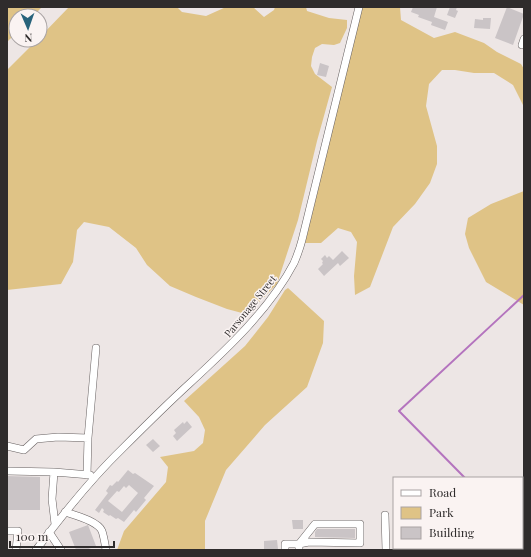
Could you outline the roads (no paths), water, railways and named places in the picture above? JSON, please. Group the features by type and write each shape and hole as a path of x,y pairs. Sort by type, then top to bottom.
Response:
{"street":[{"name":"Parsonage Street","path":"36,550 55,524 95,476 159,412 230,346 287,276 295,261 302,240 358,7"},
{"path":"87,475 88,438 96,348"},
{"path":"7,446 24,450 36,439 58,437 88,438"},
{"path":"7,471 54,472 95,476"},
{"path":"54,472 52,499 55,524"},
{"path":"65,512 93,522 98,526 102,530 106,550"},
{"path":"385,515 386,550"},
{"path":"285,550 285,544 299,547 309,542 360,543 360,524 315,524 299,547"},
{"path":"7,532 18,531 16,550"},
{"path":"49,532 61,550"}],"waterway":[{"path":"464,477 399,411 524,295"}]}
